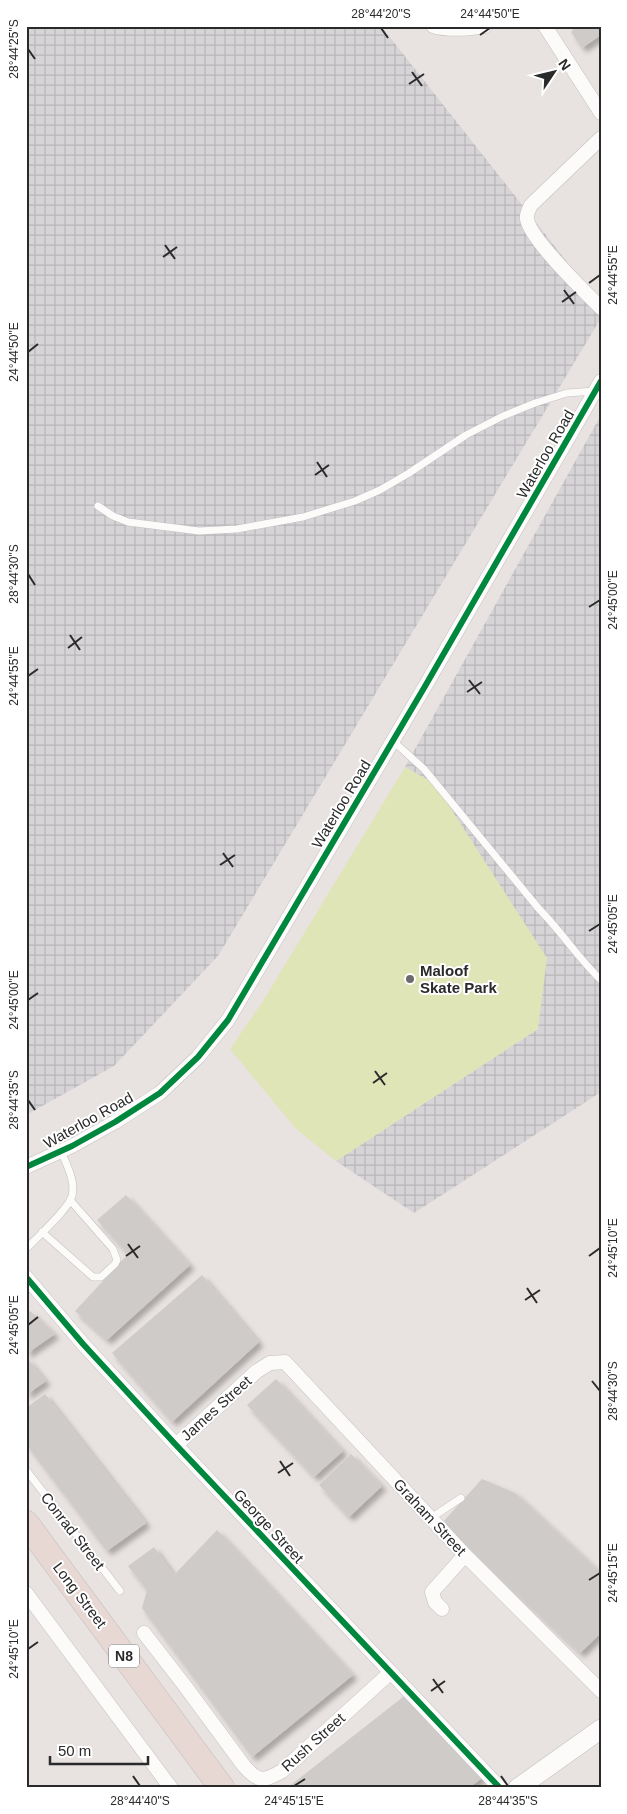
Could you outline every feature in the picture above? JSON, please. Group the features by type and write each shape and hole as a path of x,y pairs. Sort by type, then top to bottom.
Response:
{"highway":[{"name":"Long Street","path":"26,1524 222,1788"},
{"name":"Long Street","path":"26,1549 202,1788"}],"street":[{"path":"433,26 463,29 485,26"},
{"path":"545,26 601,113"},
{"path":"601,138 531,205 526,215 531,231 571,279 601,308"},
{"name":"Waterloo Road","path":"26,1166 61,1151 116,1122 160,1093 198,1057 228,1020 393,741 598,386"},
{"name":"George Street","path":"26,1277 83,1344 176,1445 500,1788"},
{"name":"Graham Street","path":"257,1371 270,1363 285,1362 466,1555 601,1691"},
{"name":"James Street","path":"176,1445 257,1371"},
{"path":"442,1609 435,1602 432,1592 466,1555"},
{"path":"26,1593 170,1788"},
{"name":"Rush Street","path":"144,1634 253,1777 268,1783 273,1776 287,1766 390,1673"},
{"path":"518,1788 601,1729"}],"lane":[{"path":"98,506 113,516 128,522 199,530 237,529 303,517 355,501 380,490 466,435 503,416 535,403 598,386"},
{"path":"393,741 424,769 538,909 601,980"},
{"path":"26,1249 66,1207 70,1200 72,1190 70,1174 61,1151"},
{"path":"42,1232 93,1277 101,1277 115,1264 117,1260 113,1249 70,1200"},
{"name":"Conrad Street","path":"26,1470 120,1592"},
{"path":"431,1518 461,1498"}],"shaded area":[{"path":"26,26 381,26 601,305 601,318 218,956 114,1066 26,1115"},
{"path":"601,415 601,1092 414,1213 336,1161 538,1029 435,784 405,767"}],"green space":[{"name":"Maloof Skate Park","path":"405,767 435,784 547,958 538,1029 336,1161 296,1129 230,1049 263,1001"}],"building":[{"path":"571,26 601,26 601,35 582,48 571,32 573,30"},
{"path":"126,1195 190,1265 107,1340 75,1311 128,1254 97,1220"},
{"path":"202,1275 259,1342 172,1422 112,1353"},
{"path":"30,1311 55,1334 26,1354 26,1314"},
{"path":"26,1357 46,1381 26,1395"},
{"path":"276,1379 343,1451 314,1477 247,1405"},
{"path":"45,1394 146,1523 107,1551 26,1444 26,1408"},
{"path":"351,1454 382,1486 349,1517 319,1485"},
{"path":"482,1479 515,1493 601,1573 601,1633 580,1653 442,1523"},
{"path":"217,1530 353,1675 252,1757 142,1608 147,1590 128,1566 154,1547 174,1575"},
{"path":"408,1693 483,1777 469,1788 287,1788"}],"cycle path":[{"path":"26,1167 72,1146 115,1122 160,1093 198,1057 228,1020 424,688 601,381"},
{"path":"26,1277 83,1344 176,1445 500,1788"}],"place":[{"name":"Maloof Skate Park","path":"410,979"}]}
